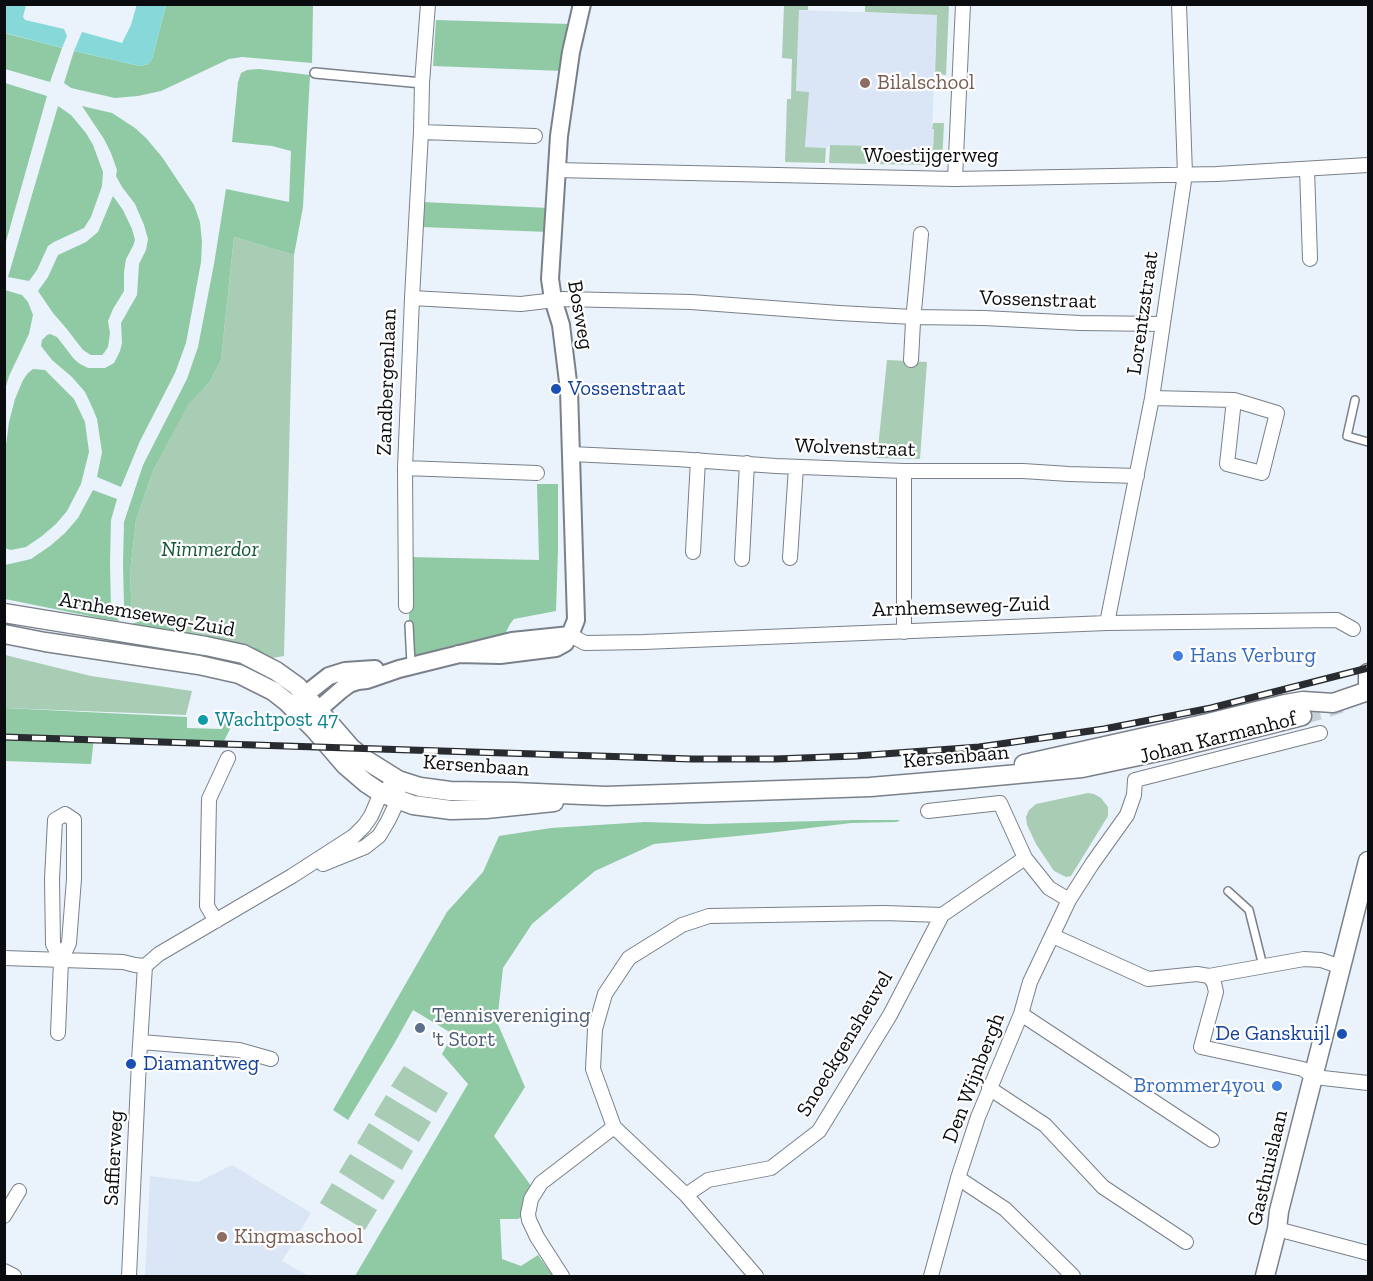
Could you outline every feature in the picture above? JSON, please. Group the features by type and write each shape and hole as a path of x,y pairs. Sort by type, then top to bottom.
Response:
{"main road":[{"name":"Arnhemseweg-Zuid","path":"4,613 243,654 276,671 306,694"},
{"name":"Arnhemseweg-Zuid","path":"4,634 199,665 239,674 273,691 299,715"},
{"path":"964,779 1285,704 1303,701 1333,703 1368,689 1368,673"},
{"name":"Kersenbaan","path":"306,694 351,748 398,780 420,787 450,791 606,795 870,787 1082,768 1167,750 1302,716"},
{"name":"Kersenbaan","path":"299,715 345,765 381,793 413,806 451,810 486,810 606,795"},
{"name":"Gasthuislaan","path":"1265,1276 1277,1229 1279,1211 1368,861"}],"street":[{"name":"Zandbergenlaan","path":"406,606 405,468 411,298 428,4"},
{"name":"Bosweg","path":"570,635 576,620 569,390 561,325 550,279 559,136 571,52 582,4"},
{"path":"956,179 963,4"},
{"name":"Lorentzstraat","path":"1107,623 1152,398 1185,174 1179,4"},
{"path":"315,73 422,83"},
{"path":"421,132 535,136"},
{"name":"Woestijgerweg","path":"556,170 956,179 1185,174 1368,165"},
{"path":"1307,169 1310,259"},
{"path":"911,360 921,234"},
{"name":"Zandbergenlaan","path":"411,298 521,304 553,299"},
{"name":"Vossenstraat","path":"553,299 691,302 913,317 1162,324"},
{"path":"1152,398 1234,400 1277,413 1262,473 1227,464 1234,400"},
{"name":"Wolvenstraat","path":"571,454 904,471 1023,471 1137,476"},
{"path":"693,552 698,460"},
{"path":"742,559 747,463"},
{"path":"790,558 796,466"},
{"name":"Zandbergenlaan","path":"405,468 537,473"},
{"path":"904,471 904,632"},
{"name":"Arnhemseweg-Zuid","path":"299,715 318,710 349,684 512,641 570,635 585,643 644,642 1107,623 1337,620 1353,629"},
{"name":"Arnhemseweg-Zuid","path":"306,694 336,673 366,669 405,668"},
{"path":"299,715 306,694"},
{"name":"Johan Karmanhof","path":"1069,900 1127,815 1134,795 1135,780 1320,733"},
{"path":"216,921 207,906 209,800 228,758"},
{"path":"4,958 123,962 145,966 159,954 292,876 354,836 371,816 381,793 398,780"},
{"path":"292,876 365,847 378,836 398,800 398,780"},
{"path":"928,811 1000,803 1025,858 1049,888 1069,900"},
{"path":"58,1033 61,960 69,943 74,879 74,820 64,814 55,820 52,879 53,944 61,960"},
{"name":"Snoeckgensheuvel","path":"686,1195 708,1180 771,1168 819,1131 890,1015 942,915 1025,858"},
{"name":"Den Wijnbergh","path":"931,1276 958,1178 978,1117 1021,1014 1030,982 1069,900"},
{"path":"756,1276 686,1195 614,1126 593,1069 595,1029 606,994 629,958 682,925 709,916 884,913 942,915"},
{"path":"1053,936 1148,979 1197,974 1209,976 1304,959 1321,960 1341,967"},
{"name":"Saffierweg","path":"129,1276 145,966"},
{"path":"1209,976 1216,992 1201,1047 1303,1069 1314,1077 1368,1083"},
{"path":"1021,1014 1212,1140"},
{"path":"141,1042 239,1050 271,1059"},
{"path":"989,1088 1045,1125 1103,1188 1186,1242"},
{"path":"562,1276 529,1220 531,1199 541,1183 614,1126"},
{"path":"958,1178 1005,1209 1073,1276"},
{"path":"4,1216 19,1191"},
{"path":"1277,1229 1368,1253"},
{"path":"4,1271 14,1276"}],"lane":[{"path":"1355,400 1347,436 1368,442"},
{"path":"405,668 409,625"},
{"path":"1228,891 1249,910 1263,966"}],"shaded area":[{"name":"Bilalschool","path":"799,10 937,15 933,153 869,151 869,147 830,145 826,148 805,147 809,93 796,92"},
{"name":"Kingmaschool","path":"232,1165 311,1213 282,1261 309,1276 145,1276 150,1176 198,1182"}],"green space":[{"path":"166,5 313,5 312,63 242,57 229,59 161,91 115,98 71,88 64,83 74,51 140,66 148,64 152,59"},
{"path":"784,5 808,5 808,10 799,10 796,91 809,92 805,147 826,148 825,163 785,162 787,99 791,99 792,59 782,58"},
{"path":"865,5 949,5 946,75 935,74 937,15 865,12"},
{"path":"436,20 570,24 563,71 433,66"},
{"path":"4,33 62,48 50,82 5,69"},
{"path":"259,69 310,75 303,207 294,255 234,237 221,360 209,383 189,403 153,471 136,520 130,573 131,619 124,606 124,522 143,465 187,379 198,347 226,189 289,202 291,151 272,146 232,142 238,82 241,73"},
{"path":"4,83 47,96 5,245"},
{"path":"58,106 71,115 93,145 103,172 102,186 91,217 84,228 48,246 29,281 8,277"},
{"path":"82,106 112,113 146,138 162,157 194,205 200,222 201,262 186,343 175,373 140,441 121,487 97,477 102,452 97,419 93,409 85,392 41,346 42,340 50,334 57,337 74,359 88,368 105,368 114,363 122,343 121,323 137,295 139,264 146,250 148,239 135,204 116,176 117,170 111,153"},
{"path":"933,123 944,123 942,165 874,164 874,150 933,153"},
{"path":"830,145 869,146 870,164 829,163"},
{"path":"113,196 123,210 135,240 126,259 124,291 108,321 110,333 108,347 102,355 91,355 83,350 38,291 48,277 58,255 86,242 98,232"},
{"path":"423,202 549,208 548,232 422,227"},
{"name":"Nimmerdor","path":"234,237 294,255 284,656 272,658 259,648 173,628 147,619 144,614 132,617 130,573 136,520 153,471 189,402 209,383 221,360"},
{"path":"5,290 22,295 28,302 33,315 29,334 9,376 5,390"},
{"path":"887,360 927,362 920,459 877,458"},
{"path":"33,369 45,370 74,399 85,422 89,452 81,484 67,511 42,536 26,547 11,550 4,548 4,460 9,422 15,399 23,380"},
{"path":"537,484 558,484 556,611 514,619 504,636 468,642 417,655 409,650 409,557 539,560"},
{"path":"93,490 117,499 111,520 110,563 111,608 119,621 5,599 5,565 31,559 50,546 78,518"},
{"path":"147,619 173,628 259,648 272,658 271,662 122,627"},
{"path":"5,655 91,676 192,691 186,715 5,708"},
{"path":"5,708 187,717 187,728 222,729 224,719 232,718 224,741 94,737 91,764 5,761"},
{"path":"1088,793 1101,798 1108,807 1108,816 1071,876 1066,877 1054,871 1036,844 1027,825 1026,817 1029,810 1036,804"},
{"path":"900,820 654,844 595,871 532,924 503,968 497,1022 525,1087 494,1136 532,1187 523,1216 518,1219 500,1219 502,1259 521,1266 538,1255 553,1276 355,1276 468,1084 442,1054 453,1034 413,1010 348,1120 333,1110 447,912 483,872 499,836 551,828 645,822 707,824"},
{"path":"404,1066 448,1093 436,1113 391,1086"},
{"path":"386,1095 431,1122 419,1142 374,1115"},
{"path":"369,1123 413,1151 402,1170 357,1143"},
{"path":"350,1154 395,1181 383,1200 339,1172"},
{"path":"332,1183 377,1210 365,1230 320,1203"}],"water":[{"path":"137,4 166,5 152,59 148,64 140,66 74,51 82,32 122,43 131,25"},
{"path":"4,5 26,5 23,17 25,20 64,29 67,36 62,48 5,33"}],"tunnel":[{"path":"1302,716 1341,704"}],"railway":[{"path":"4,737 692,759 856,756 979,747 1104,729 1211,708 1368,668"}],"place":[{"name":"Bilalschool","path":"865,83"},
{"name":"Vossenstraat","path":"556,389"},
{"name":"Hans Verburg","path":"1178,656"},
{"name":"Wachtpost 47","path":"203,720"},
{"name":"Tennisvereniging 't Stort","path":"420,1028"},
{"name":"De Ganskuijl","path":"1342,1034"},
{"name":"Diamantweg","path":"131,1064"},
{"name":"Brommer4you","path":"1277,1086"},
{"name":"Kingmaschool","path":"222,1237"}]}
